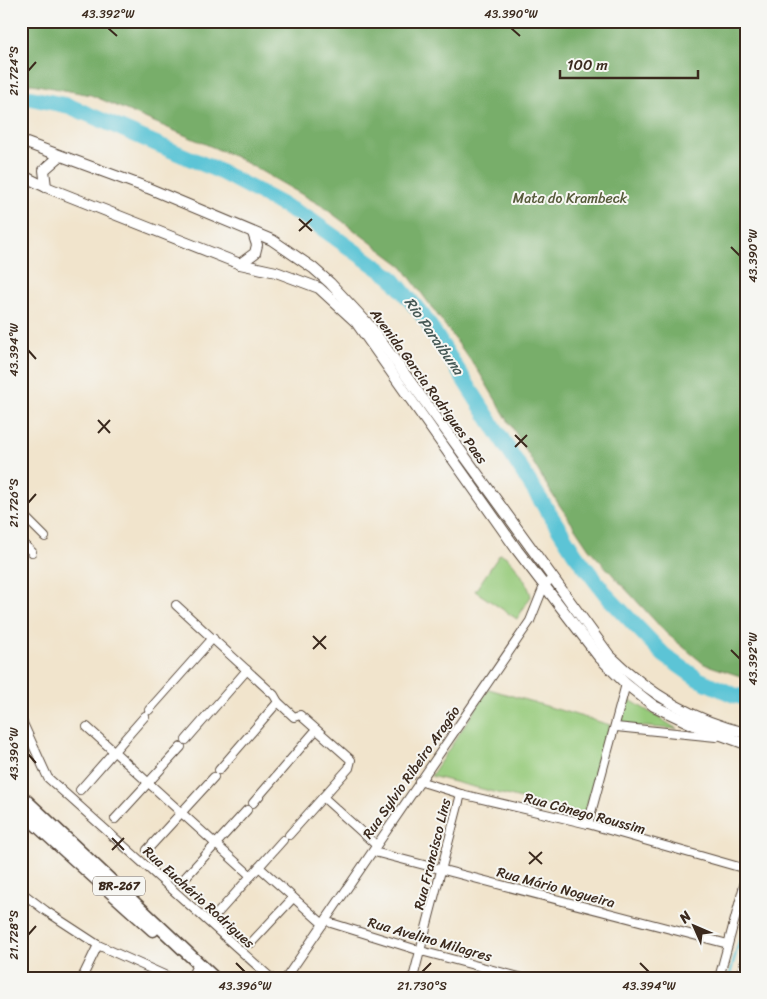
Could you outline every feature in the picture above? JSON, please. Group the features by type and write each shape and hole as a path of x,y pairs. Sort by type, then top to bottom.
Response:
{"highway":[{"name":"BR-267","path":"21,796 214,978"},
{"name":"BR-267","path":"21,811 197,975"}],"main road":[{"name":"Avenida Garcia Rodrigues Paes","path":"21,142 148,188 272,240 313,268 349,301 370,326 599,657 626,684 654,706 724,738 746,744"},
{"path":"46,187 44,170 60,157"},
{"name":"Avenida Garcia Rodrigues Paes","path":"21,175 46,187 240,264 276,272 319,288 356,322 548,582 608,655 626,672 658,695 705,719 746,733"},
{"path":"240,264 255,253 254,233"},
{"path":"626,684 632,683 652,696 658,695"}],"street":[{"path":"21,513 45,537"},
{"path":"21,542 32,552"},
{"name":"Rua Sylvio Ribeiro Aragão","path":"286,978 327,923 419,781 530,621 548,582"},
{"path":"176,605 274,695 278,702 294,717 300,715 351,760 352,764 216,915"},
{"path":"80,790 213,638"},
{"path":"186,740 247,670"},
{"path":"588,824 616,727 626,684"},
{"path":"219,770 278,702"},
{"name":"Rua Euchério Rodrigues","path":"21,719 48,778 271,978"},
{"path":"87,727 251,876"},
{"name":"Avenida Garcia Rodrigues Paes","path":"616,727 724,738"},
{"path":"182,882 316,730"},
{"path":"115,819 180,747"},
{"path":"147,850 214,777"},
{"name":"Rua Cônego Roussim","path":"419,781 461,794 588,824 746,869"},
{"name":"Rua Francisco Lins","path":"413,978 461,794"},
{"path":"323,797 376,845"},
{"name":"Rua Mário Nogueira","path":"378,854 728,944"},
{"path":"259,868 293,898 327,923"},
{"path":"720,978 746,878"},
{"path":"21,892 46,912 98,945 171,978"},
{"path":"251,944 293,898"},
{"name":"Rua Avelino Milagres","path":"327,923 421,951 523,978"},
{"path":"82,978 98,945"},
{"path":"740,978 746,956"}],"green space":[{"name":"Mata do Krambeck","path":"21,21 746,21 746,678 704,664 666,633 589,549 552,494 479,372 401,265 322,206 238,158 91,95 21,82"},
{"path":"500,554 509,559 519,571 531,596 517,619 475,591"},
{"path":"489,689 610,725 584,815 431,776"},
{"path":"630,700 677,729 619,725"}],"waterway":[{"name":"Rio Paraibuna","path":"21,96 69,106 219,171 309,219 391,277 424,317 575,554 608,597 664,655 698,679 734,695 746,698"},
{"path":"729,978 746,917"}]}
